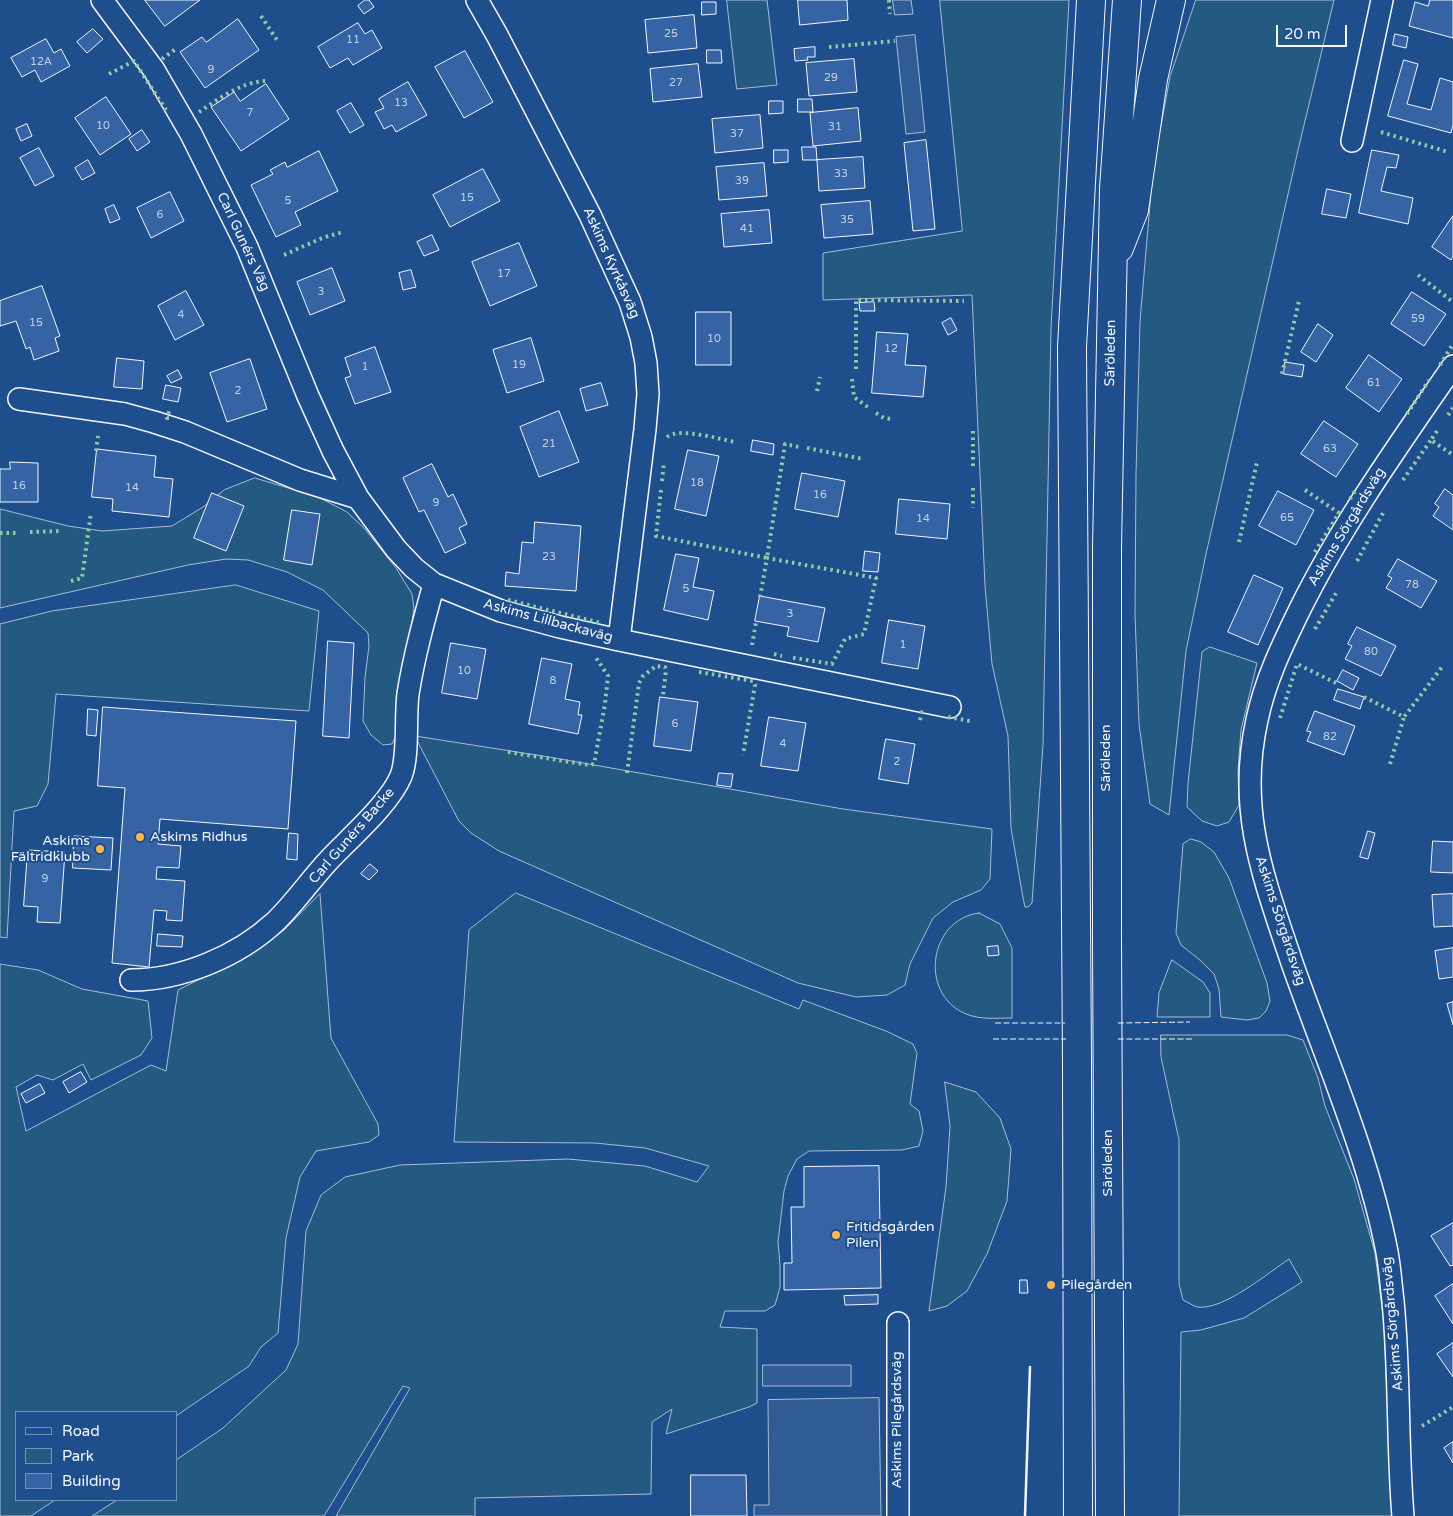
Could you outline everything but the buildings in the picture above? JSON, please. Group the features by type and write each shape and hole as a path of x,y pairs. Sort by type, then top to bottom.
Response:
{"main road":[{"path":"1078,1516 1072,347 1091,0"},
{"name":"Säröleden","path":"1110,1516 1107,548 1114,189 1127,0"},
{"path":"1113,264 1134,210 1153,79 1172,0"}],"street":[{"name":"Carl Gunérs Väg","path":"102,0 154,70 191,134 247,247 308,396 333,451 358,498"},
{"name":"Askims Kyrkåsväg","path":"477,0 590,214 630,302 641,337 646,363 648,394 619,640"},
{"path":"1352,142 1382,0"},
{"name":"Askims Sörgårdsväg","path":"1403,1516 1396,1334 1387,1253 1376,1205 1365,1170 1273,906 1258,854 1250,801 1249,768 1256,721 1265,687 1278,654 1317,574 1370,488 1453,366"},
{"path":"19,399 116,412 154,422 185,432 300,480 358,498"},
{"name":"Askims Lillbackaväg","path":"358,498 396,549 414,568 434,584 501,611 619,640 950,707"},
{"name":"Carl Gunérs Backe","path":"132,980 170,977 202,966 234,951 258,935 288,908 328,861 394,790 402,775 408,695 421,629 434,584"},
{"name":"Askims Pilegårdsväg","path":"898,1323 898,1516"}],"green space":[{"path":"727,0 767,0 777,85 737,89"},
{"path":"940,0 1069,0 1051,328 1043,745 1032,903 1028,907 1025,907 1023,898 1011,828 1008,736 992,664 985,586 972,295 823,300 823,253 962,231"},
{"path":"1196,0 1334,0 1206,554 1186,651 1169,815 1150,804 1139,724 1135,614 1140,321 1153,169 1170,77"},
{"path":"255,478 318,497 347,512 364,528 396,568 412,594 414,609 399,698 398,732 392,744 383,745 371,735 363,721 365,677 369,646 368,633 323,590 287,572 248,560 226,559 188,565 0,608 0,509 68,526 102,531 172,526 203,507 224,490"},
{"path":"236,585 319,611 309,711 56,694 48,784 37,806 14,811 7,938 0,937 0,624 52,611"},
{"path":"1210,647 1257,663 1241,730 1238,771 1239,805 1229,822 1217,826 1202,821 1187,807 1202,652"},
{"path":"415,736 549,757 843,809 992,829 990,879 981,890 953,902 933,918 910,964 905,985 887,995 856,997 798,983 499,851 471,833 459,821"},
{"path":"1191,839 1201,842 1214,852 1229,878 1267,983 1270,1001 1266,1011 1259,1018 1247,1020 1221,1017 1219,989 1214,974 1181,945 1176,933 1183,844"},
{"path":"516,893 799,1009 803,1000 886,1031 913,1044 917,1053 910,1104 919,1111 923,1131 919,1146 902,1150 809,1151 797,1159 788,1176 784,1191 778,1242 780,1287 775,1305 765,1311 725,1311 720,1327 757,1329 757,1403 666,1434 672,1409 652,1422 651,1494 475,1498 475,1516 336,1516 410,1388 403,1386 324,1516 92,1516 115,1501 178,1501 178,1459 223,1428 286,1370 298,1344 306,1231 321,1195 345,1177 400,1165 568,1159 645,1166 697,1182 709,1166 645,1148 595,1143 454,1142 469,930"},
{"path":"320,894 331,1038 378,1124 379,1135 369,1142 316,1151 300,1177 286,1238 278,1333 261,1347 249,1366 178,1415 178,1411 15,1411 15,1501 54,1501 31,1516 0,1516 0,964 38,970 82,989 148,1001 152,1038 141,1055 91,1080 83,1064 53,1080 37,1075 16,1087 26,1131 151,1065 166,1071 178,990 244,957 283,931"},
{"path":"979,913 1000,924 1012,948 1012,1018 983,1018 966,1014 951,1004 941,991 936,975 936,958 940,942 949,928 962,918"},
{"path":"1172,960 1203,982 1210,993 1210,1017 1157,1017 1159,993"},
{"path":"1161,1035 1287,1035 1303,1040 1318,1078 1325,1106 1354,1179 1375,1253 1384,1323 1392,1516 1179,1516 1181,1332 1201,1330 1244,1318 1302,1282 1289,1259 1245,1290 1219,1303 1208,1307 1197,1307 1183,1300 1179,1284 1179,1140 1161,1057"},
{"path":"945,1082 976,1092 1000,1118 1011,1149 1007,1201 987,1254 967,1291 947,1306 929,1311 946,1187 950,1127"}],"shaded area":[{"path":"893,0 911,0 913,14 895,15"},
{"path":"915,35 925,132 906,134 896,37"},
{"path":"763,1365 851,1365 851,1386 763,1386"},
{"path":"879,1398 881,1516 754,1516 754,1505 769,1505 768,1400"}],"hedge":[{"path":"889,0 890,14"},
{"path":"261,16 277,40"},
{"path":"829,47 895,41"},
{"path":"162,59 177,48"},
{"path":"109,74 134,61 166,110"},
{"path":"199,112 240,87 268,81"},
{"path":"1381,132 1448,152"},
{"path":"284,255 322,238 343,232"},
{"path":"1418,275 1453,302"},
{"path":"856,369 856,300 964,301"},
{"path":"1282,374 1299,301"},
{"path":"1440,365 1453,344"},
{"path":"817,391 820,377"},
{"path":"852,379 854,397 869,408"},
{"path":"1407,414 1429,380"},
{"path":"169,418 167,418 170,408"},
{"path":"1448,415 1453,408"},
{"path":"876,413 884,418 893,419"},
{"path":"973,427 973,466"},
{"path":"1437,431 1431,440 1453,455"},
{"path":"667,437 673,434 690,433 735,442"},
{"path":"96,451 98,436"},
{"path":"1403,480 1431,440"},
{"path":"661,490 656,536 767,558 785,444 799,447"},
{"path":"807,448 863,459"},
{"path":"662,481 664,462"},
{"path":"1239,542 1257,462"},
{"path":"973,488 973,508"},
{"path":"1305,490 1339,513 1313,555"},
{"path":"1350,499 1355,491"},
{"path":"71,581 82,578 91,512"},
{"path":"1357,561 1383,513"},
{"path":"30,532 62,531"},
{"path":"0,533 16,533"},
{"path":"760,597 767,558 876,578 864,634 845,639 832,664 789,657"},
{"path":"1315,629 1336,593"},
{"path":"508,600 601,623"},
{"path":"752,645 756,622"},
{"path":"774,654 782,656"},
{"path":"508,752 589,765 594,764 608,676 595,656"},
{"path":"1280,718 1297,664 1336,683"},
{"path":"627,773 639,683 643,676 656,666 665,667 666,670 663,695"},
{"path":"1364,697 1404,717 1442,667"},
{"path":"699,672 753,681 755,685 743,755"},
{"path":"920,720 922,712 926,713"},
{"path":"948,717 970,721"},
{"path":"1390,764 1404,717"},
{"path":"1422,1426 1453,1407"}],"fence":[{"path":"1118,1023 1190,1022"},
{"path":"995,1023 1065,1023"},
{"path":"993,1039 1066,1039"},
{"path":"1118,1039 1192,1039"}],"wall":[{"path":"1025,1516 1030,1367"}],"place":[{"name":"Askims Ridhus","path":"140,837"},
{"name":"Askims Fältridklubb","path":"100,849"},
{"name":"Fritidsgården Pilen","path":"836,1235"},
{"name":"Pilegården","path":"1051,1285"}]}
